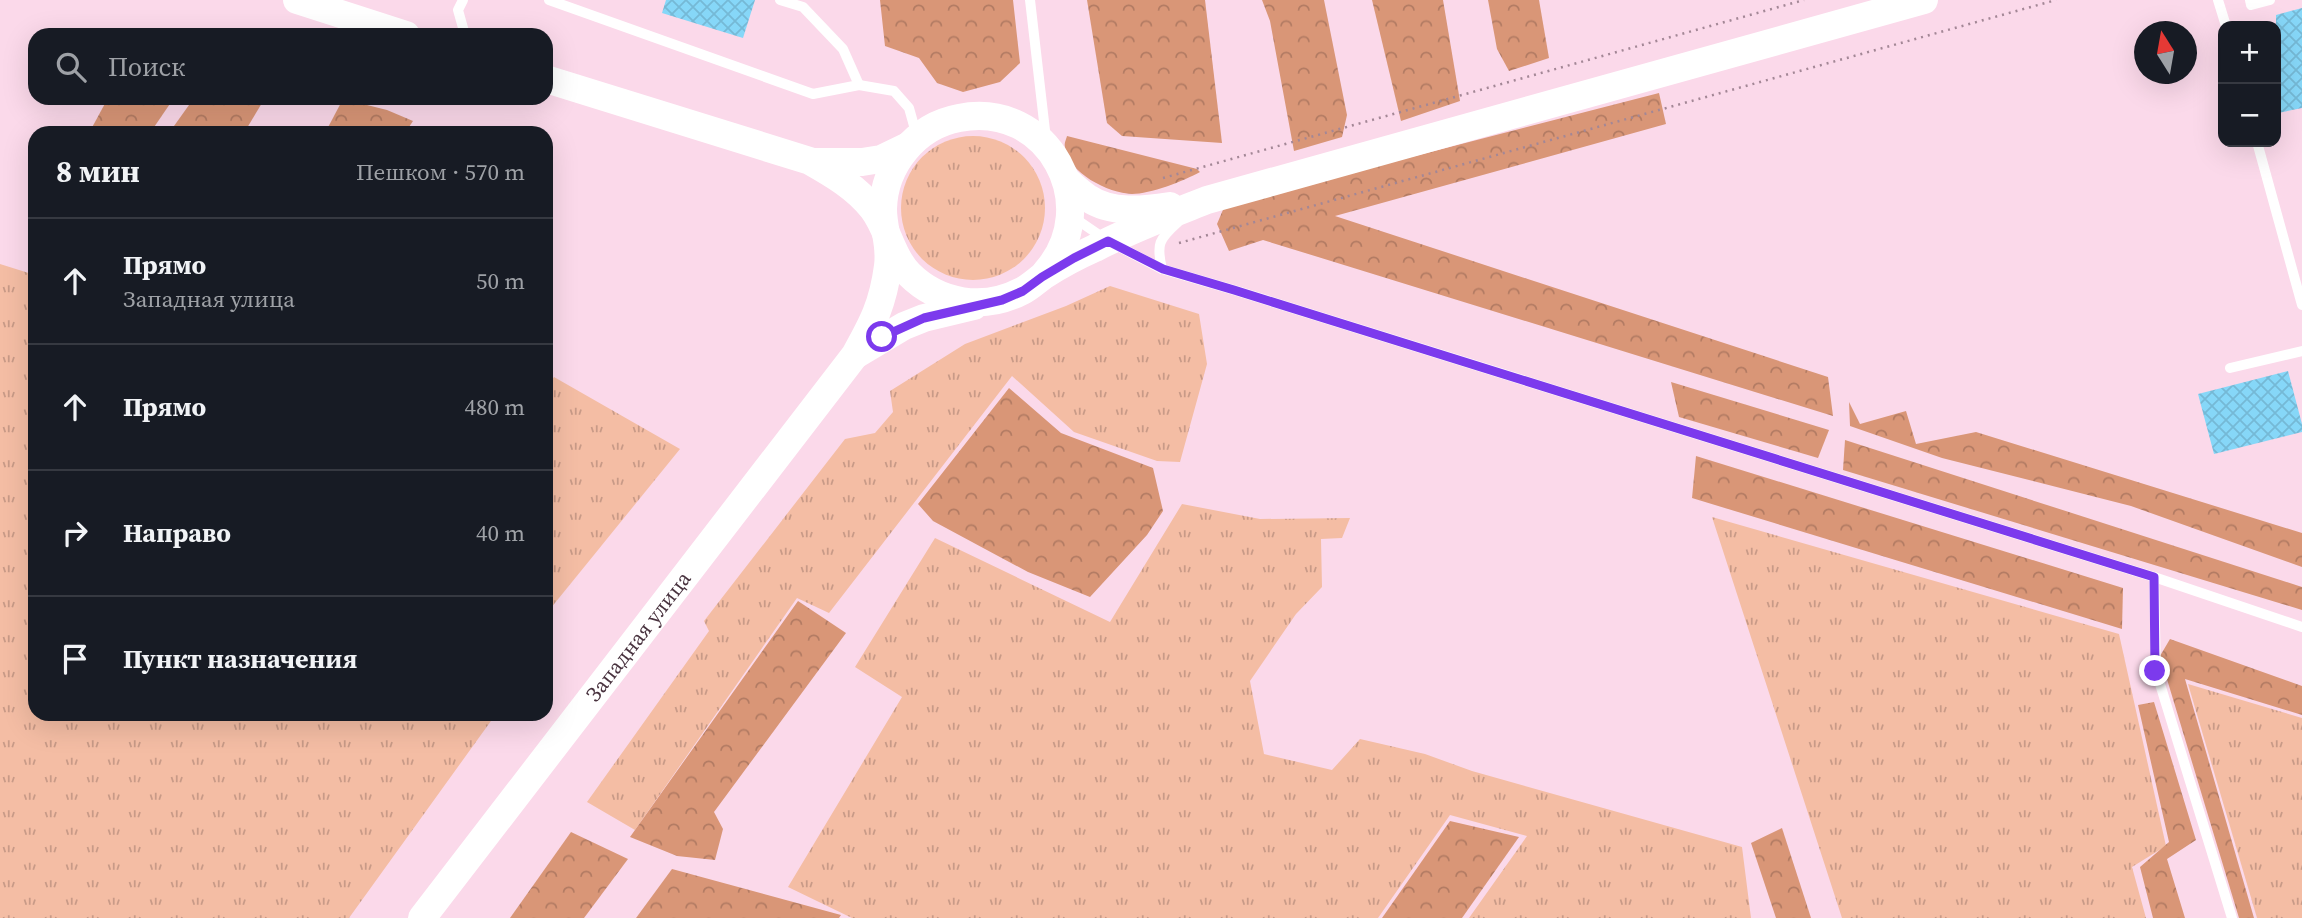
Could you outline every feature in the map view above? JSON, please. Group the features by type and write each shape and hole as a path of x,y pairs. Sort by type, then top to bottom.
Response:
{"main road":[{"path":"297,0 384,28"},
{"path":"553,81 810,161 839,178 874,211 897,259 908,272 935,293 968,302 1002,300 1023,291 1042,277 1108,241 1207,200 1924,0"},
{"path":"810,161 862,162 881,159 940,124 958,118 978,116 1016,124 1047,147 1066,180 1071,215 1068,232 1062,249 1042,277"},
{"path":"890,243 883,209 885,192 894,167 913,141"},
{"path":"1066,180 1087,198 1112,207 1139,210 1207,200"},
{"name":"Западная улица","path":"422,918 855,355 880,307 890,243"},
{"name":"Западная улица","path":"855,355 882,337 924,318 1002,300"}],"lane":[{"path":"463,0 458,10 463,28"},
{"path":"549,0 813,94 859,85 894,90 909,108 913,141"},
{"path":"780,0 803,7 843,49 859,85"},
{"path":"1030,0 1047,147"},
{"path":"2218,0 2224,21"},
{"path":"2250,0 2251,5 2270,0"},
{"path":"2258,147 2302,305"},
{"path":"1163,269 1158,251 1160,240 1175,224 1207,200"},
{"path":"1071,215 1108,241 1163,269 2154,577 2302,627"},
{"path":"2230,368 2302,351"},
{"path":"2154,577 2155,671 2232,918"}],"path":[{"path":"1163,178 1804,0"},
{"path":"1179,243 2056,0"}],"green space":[{"path":"880,0 1013,0 1020,63 1000,82 963,92 937,83 919,58 885,46"},
{"path":"1087,0 1205,0 1222,143 1122,136 1107,123"},
{"path":"1262,0 1324,0 1347,115 1342,137 1294,151 1270,21"},
{"path":"1372,0 1443,0 1460,101 1401,121"},
{"path":"1488,0 1539,0 1549,58 1509,71 1497,49"},
{"path":"1659,93 1666,124 1335,216 1828,377 1833,416 1263,240 1229,251 1217,224 1225,205"},
{"path":"104,105 169,105 155,126 93,126"},
{"path":"189,105 261,105 248,126 174,126"},
{"path":"340,105 367,105 413,121 410,126 329,126"},
{"path":"973,136 1001,141 1024,157 1040,180 1045,208 1040,236 1024,259 1001,275 973,280 945,275 922,259 906,236 901,208 906,180 922,157 945,141"},
{"path":"1067,136 1197,169 1200,172 1157,189 1132,194 1122,193 1101,186 1073,165 1065,147"},
{"path":"0,264 28,273 28,721 491,721 349,918 0,918"},
{"path":"1110,286 1199,314 1207,364 1180,462 1157,461 1074,432 1012,376 829,613 797,598 635,830 587,802 709,631 704,621 845,439 875,433 893,412 890,391 965,344 1066,306"},
{"path":"553,378 680,449 553,605"},
{"path":"1671,382 1829,430 1818,458 1679,417"},
{"path":"1009,388 1061,433 1153,468 1163,511 1147,535 1090,597 1028,572 933,521 918,504"},
{"path":"1849,402 1860,424 1906,411 1916,444 1976,432 2302,533 2302,567 2131,506 1942,458 1850,426"},
{"path":"1845,440 2302,587 2302,610 1843,470"},
{"path":"1696,456 2123,588 2122,629 1692,498"},
{"path":"1182,504 1260,519 1350,518 1342,538 1321,539 1322,587 1296,614 1250,681 1264,754 1332,770 1360,739 1425,754 1472,771 1742,847 1751,918 1469,918 1527,836 1450,815 1378,918 852,918 788,887 902,697 855,667 935,538 1110,622"},
{"path":"1712,517 2119,634 2166,846 2132,867 2146,918 1842,918"},
{"path":"798,601 846,633 714,812 723,829 715,860 677,856 630,837"},
{"path":"2170,639 2302,686 2302,715 2185,679 2254,918 2239,918 2160,656"},
{"path":"2188,684 2302,718 2302,918 2257,918"},
{"path":"2154,702 2196,840 2167,859 2185,918 2153,918 2140,867 2169,842 2138,705"},
{"path":"1450,821 1519,837 1462,918 1382,918"},
{"path":"1782,828 1811,918 1776,918 1751,843"},
{"path":"571,832 628,859 584,918 510,918"},
{"path":"672,869 841,915 839,918 636,918"}],"building":[{"path":"666,0 755,0 743,38 662,13"},
{"path":"2302,8 2302,108 2281,112 2281,21 2276,21 2276,15"},
{"path":"2288,371 2302,432 2214,454 2198,394"}],"route":[{"path":"882,337 924,318 1002,300 1023,291 1074,258 1108,241 1163,269 2154,577 2155,671"}]}
